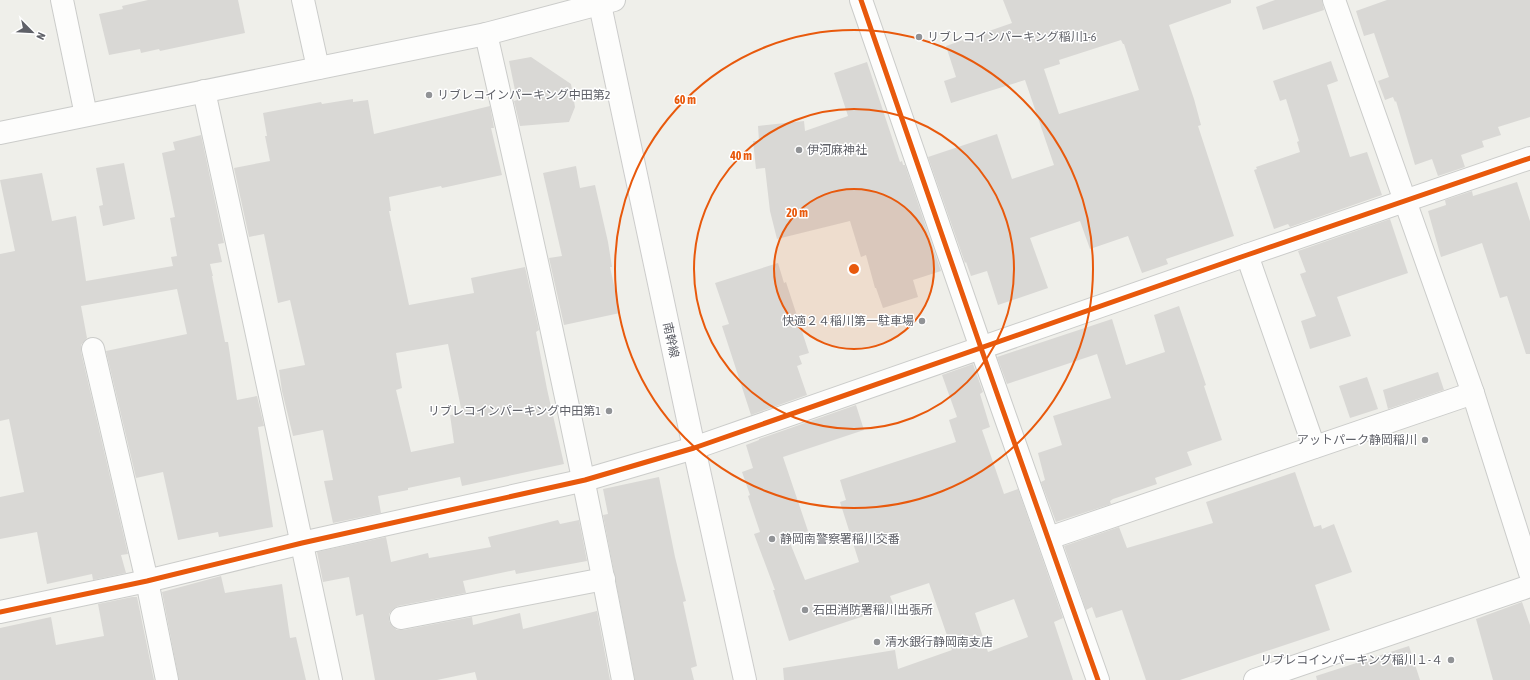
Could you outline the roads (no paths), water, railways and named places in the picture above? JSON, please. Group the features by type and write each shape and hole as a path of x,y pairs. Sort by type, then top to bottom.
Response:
{"street":[{"path":"62,0 86,115"},
{"path":"303,0 318,68"},
{"path":"861,0 981,348 1098,680"},
{"path":"1334,0 1406,200 1472,393 1530,572"},
{"path":"0,133 486,34 604,1"},
{"name":"南幹線","path":"604,1 694,448 745,680"},
{"path":"486,34 536,254 584,480 623,680"},
{"path":"204,91 302,543 330,680"},
{"path":"0,612 147,582 302,543 584,480 694,448 1530,158"},
{"path":"1247,255 1314,447"},
{"path":"93,349 168,680"},
{"path":"1049,538 1472,393"},
{"path":"401,618 604,579"},
{"path":"1254,680 1530,586"}],"place":[{"name":"リブレコインパーキング稲川1-6","path":"919,37"},
{"name":"リブレコインパーキング中田第2","path":"429,95"},
{"name":"伊河麻神社","path":"799,150"},
{"name":"快適２４稲川第一駐車場","path":"922,321"},
{"name":"リブレコインパーキング中田第1","path":"609,411"},
{"name":"アットパーク静岡稲川","path":"1425,440"},
{"name":"静岡南警察署稲川交番","path":"772,539"},
{"name":"石田消防署稲川出張所","path":"805,610"},
{"name":"清水銀行静岡南支店","path":"877,642"},
{"name":"リブレコインパーキング稲川１-４","path":"1451,660"}]}
